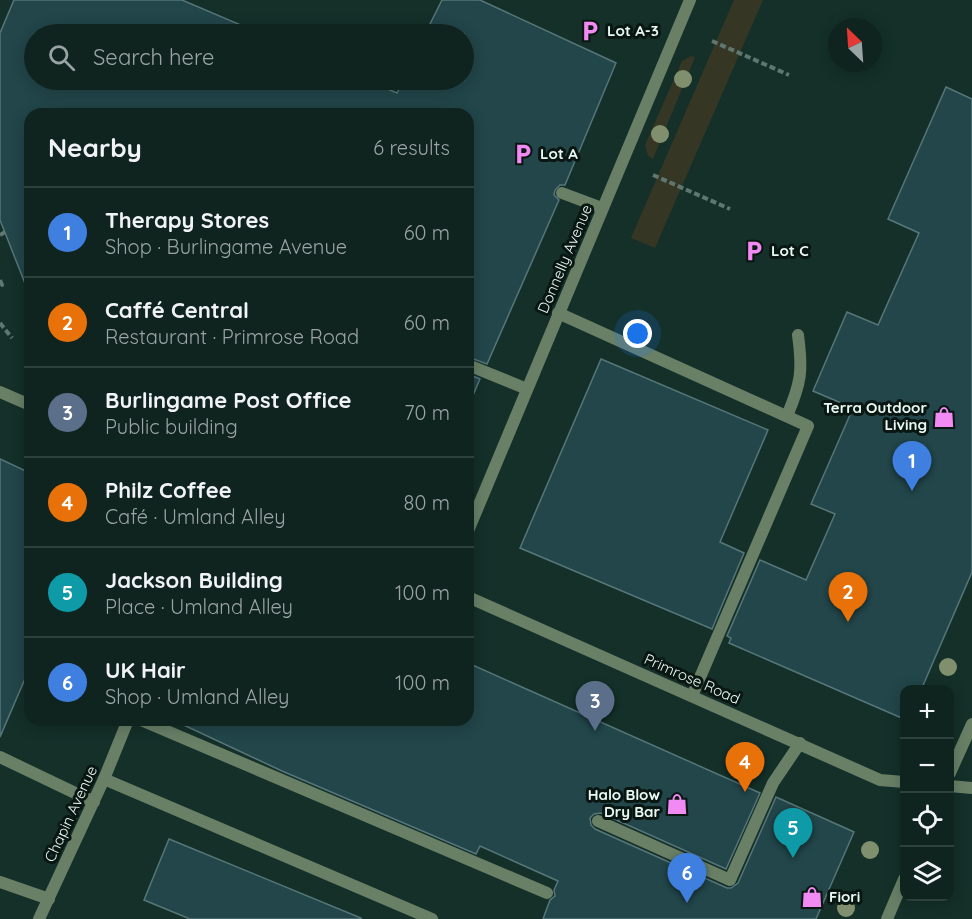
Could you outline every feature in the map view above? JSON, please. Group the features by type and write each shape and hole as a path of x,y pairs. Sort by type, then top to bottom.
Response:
{"street":[{"name":"Donnelly Avenue","path":"474,517 690,0"},
{"path":"562,193 602,208"},
{"path":"558,313 808,426 692,696"},
{"path":"787,416 797,392 801,374 798,335"},
{"path":"474,367 527,389"},
{"path":"0,392 24,402"},
{"name":"Primrose Road","path":"474,600 880,780 900,782"},
{"path":"954,764 972,724"},
{"name":"Chapin Avenue","path":"39,919 94,802 126,726"},
{"path":"155,726 547,893"},
{"path":"598,821 730,880 773,783 800,743"},
{"path":"0,758 94,802"},
{"path":"104,779 432,919"},
{"path":"954,786 972,788"},
{"path":"0,882 49,899"},
{"path":"887,919 900,888"}],"path":[{"path":"712,40 789,75"},
{"path":"653,175 730,209"},
{"path":"0,323 12,338"}],"green space":[{"path":"734,0 763,0 655,248 631,238"},
{"path":"691,56 695,57 653,159 648,156 645,145 682,61"}],"building":[{"name":"Lot A","path":"14,0 182,0 238,24 24,24 24,90 390,90 397,93 399,90 474,90 474,24 430,24 442,0 480,0 616,63 565,185 560,185 555,190 554,195 559,200 487,364 474,359 474,108 24,108 24,281 0,220 0,33"},
{"path":"946,87 972,99 972,572 923,685 900,685 900,717 729,643 731,638 727,636 760,560 806,580 835,514 811,504 853,408 813,391 847,312 878,325 919,233 888,219"},
{"path":"601,359 768,430 720,542 744,553 712,629 520,548"},
{"path":"474,376 480,379 474,393"},
{"path":"0,459 24,470 24,681 0,737"},
{"path":"474,666 760,793 726,869 601,813 594,814 590,818 591,825 595,829 727,888 738,883 776,797 854,832 816,919 543,919 550,900 555,896 554,890 558,881 480,846 476,854 282,771 186,726 474,726"},
{"path":"169,839 361,919 190,919 144,900"}],"place":[{"name":"Lot A-3","path":"590,31"},
{"name":"Lot A","path":"523,154"},
{"name":"Lot C","path":"754,251"},
{"name":"Terra Outdoor Living","path":"944,417"},
{"name":"Therapy Stores","path":"912,491"},
{"name":"Caffé Central","path":"848,622"},
{"name":"Burlingame Post Office","path":"595,731"},
{"name":"Philz Coffee","path":"745,792"},
{"name":"Halo Blow Dry Bar","path":"677,804"},
{"name":"Jackson Building","path":"793,858"},
{"name":"Fiori","path":"812,897"},
{"name":"UK Hair","path":"687,903"}]}
